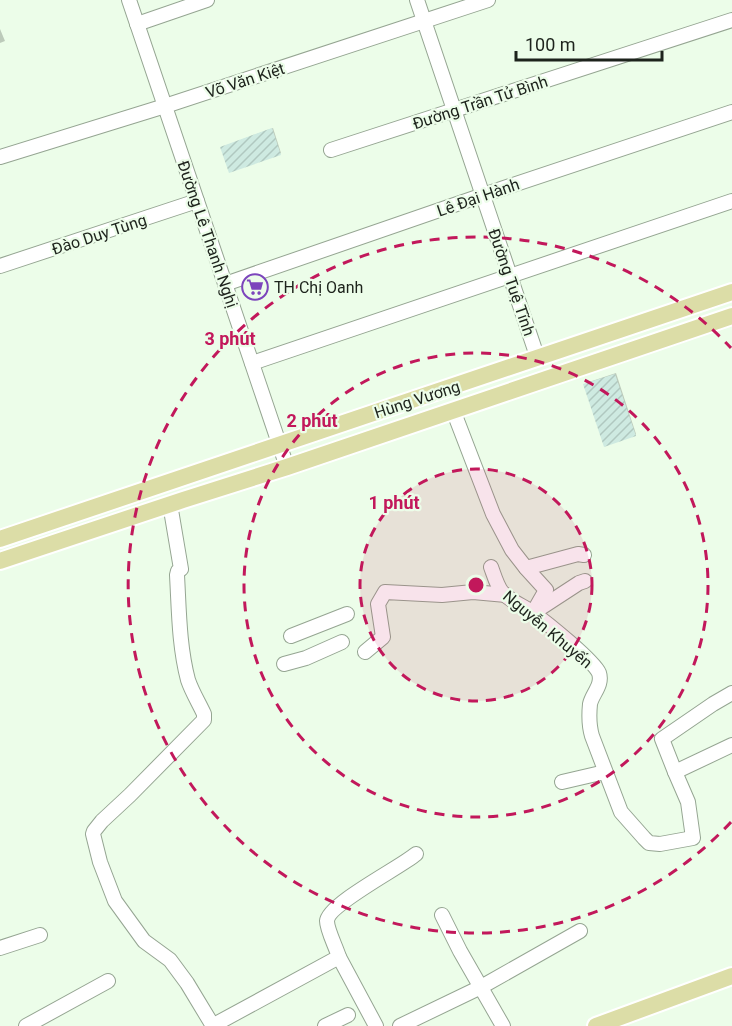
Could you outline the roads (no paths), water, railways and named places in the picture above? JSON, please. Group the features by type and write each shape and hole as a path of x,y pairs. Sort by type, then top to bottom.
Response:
{"main road":[{"name":"Hùng Vương","path":"6,537 732,292"},
{"name":"Hùng Vương","path":"0,561 287,467 732,316"},
{"path":"6,537 17,555"},
{"path":"596,1026 732,976"}],"street":[{"name":"Đường Lê Thanh Nghị","path":"129,0 287,467"},
{"path":"137,24 207,0"},
{"name":"Đường Tuệ Tĩnh","path":"417,0 538,359"},
{"name":"Võ Văn Kiệt","path":"0,157 165,106 488,0"},
{"name":"Đường Trần Tử Bình","path":"331,150 732,20"},
{"name":"Lê Đại Hành","path":"225,284 732,112"},
{"name":"Đào Duy Tùng","path":"0,266 197,201"},
{"path":"252,363 732,201"},
{"path":"453,410 494,514 512,550 546,590 533,613"},
{"path":"170,504 181,569 177,575 180,626 186,670 189,683 204,714 204,720 102,820 94,831 93,840 100,862 115,901 144,941 170,960 213,1026 339,957"},
{"path":"526,568 578,554 584,555"},
{"name":"Nguyễn Khuyến","path":"490,567 501,591 563,637 599,674 599,685 590,704 592,736 621,812 649,843 667,844 693,838 688,802 675,772"},
{"path":"533,613 585,581"},
{"path":"365,652 383,637 378,604 385,592 442,595 473,592 506,595"},
{"path":"291,636 347,614"},
{"path":"284,664 306,658 342,642"},
{"path":"732,693 662,739 675,772 732,745"},
{"path":"562,782 605,772"},
{"path":"376,1026 339,957 327,922 333,910 416,854"},
{"path":"442,915 503,1026"},
{"path":"400,1026 481,987 580,931"},
{"path":"0,948 40,934"},
{"path":"29,1025 108,981"},
{"path":"325,1026 348,1015"}],"place":[{"name":"TH Chị Oanh","path":"255,287"}]}
